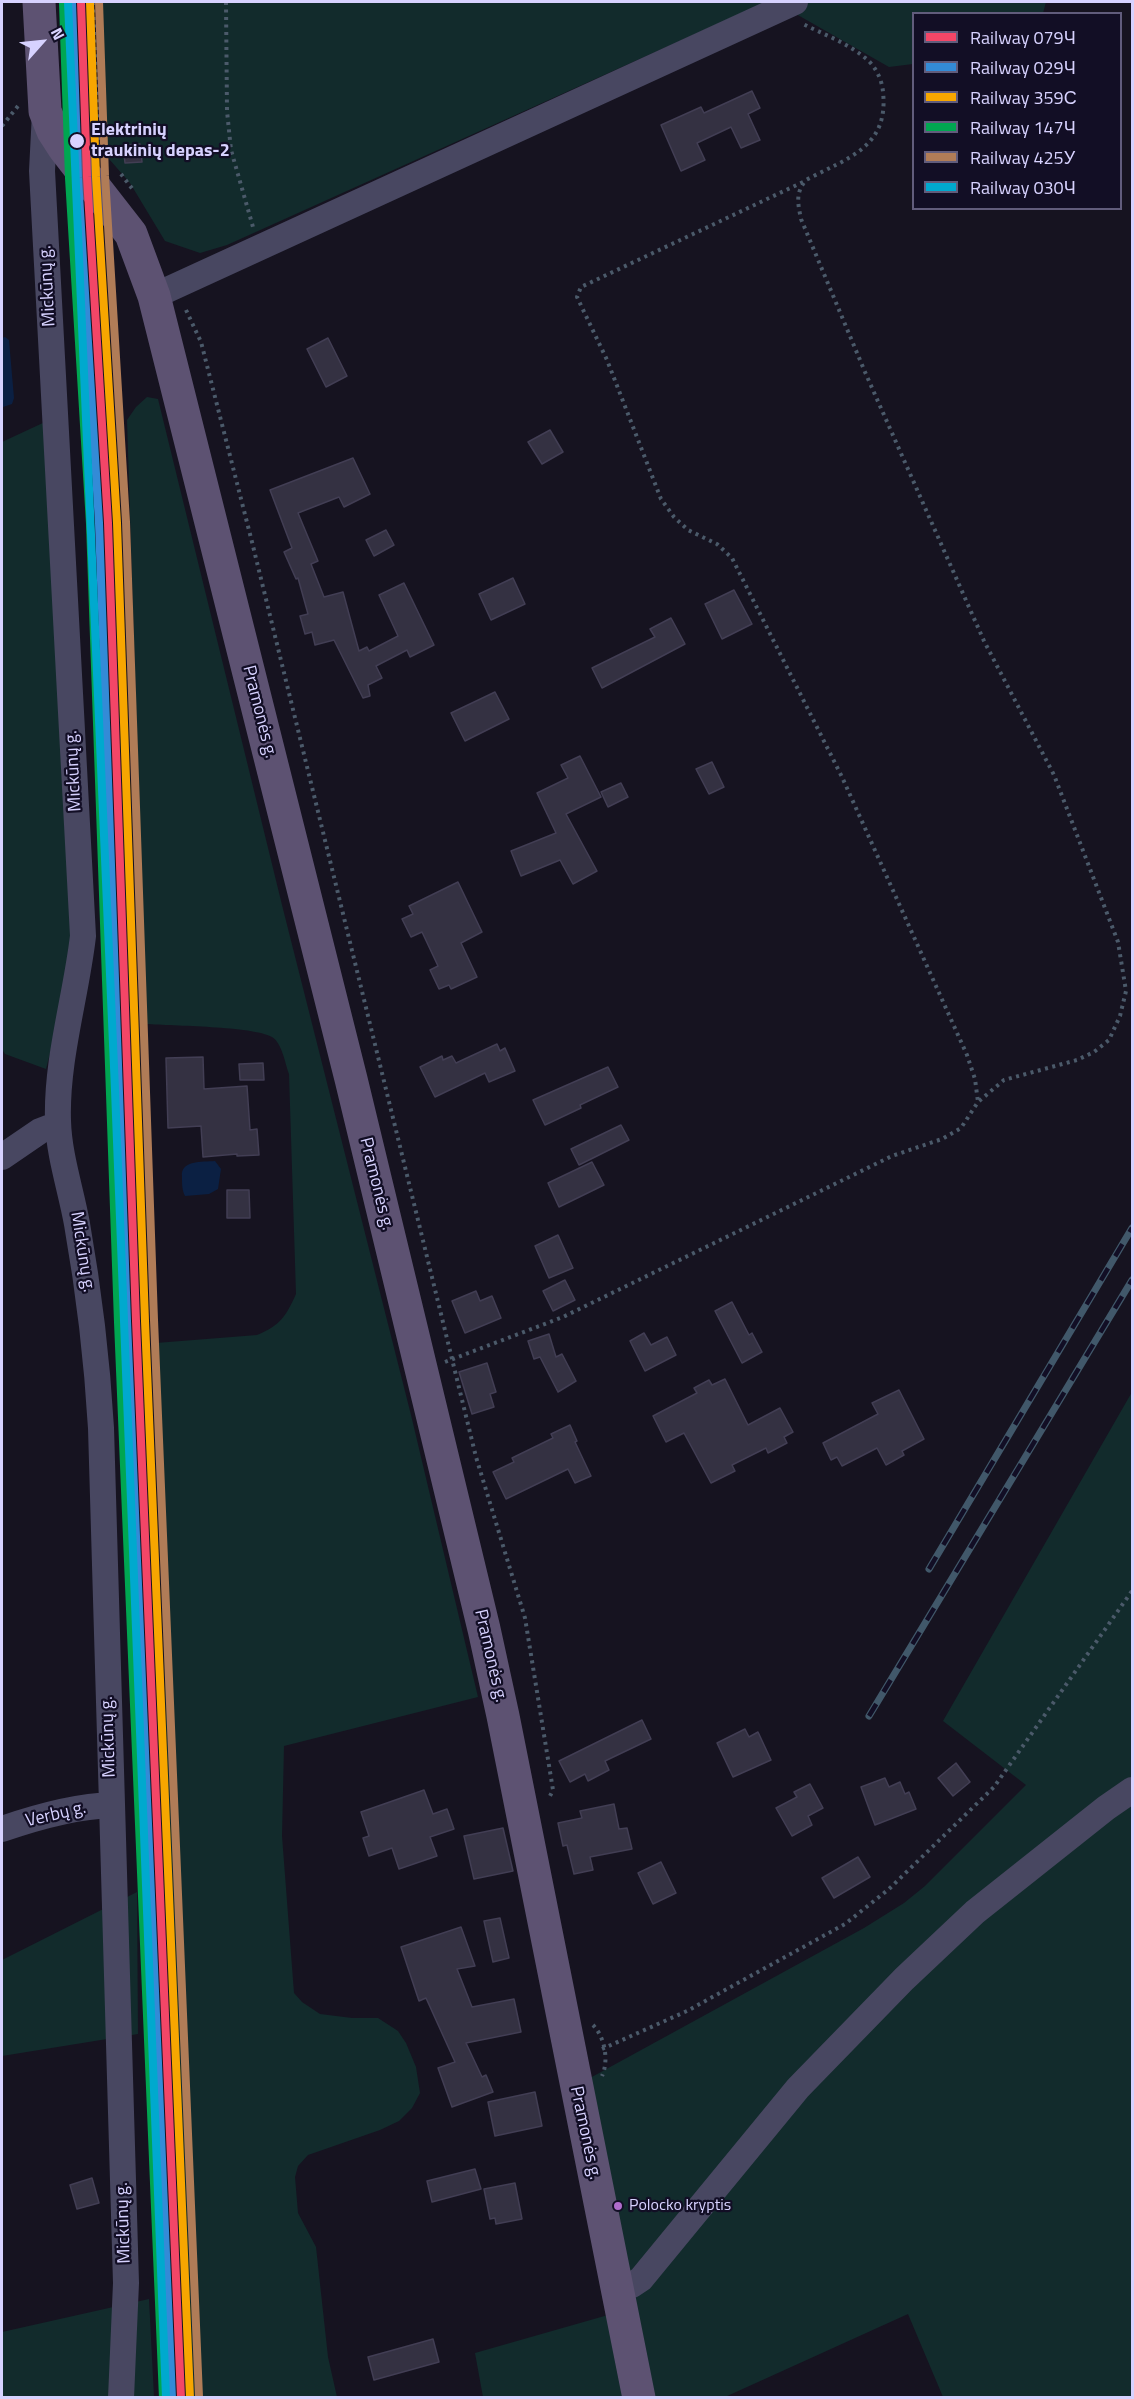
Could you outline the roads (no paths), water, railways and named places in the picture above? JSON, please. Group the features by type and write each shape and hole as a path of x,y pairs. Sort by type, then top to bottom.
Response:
{"main road":[{"name":"Pramonės g.","path":"39,2 45,111 64,148 131,234 153,296 351,1079 503,1716 639,2397"}],"street":[{"path":"153,296 749,11 785,6"},
{"name":"Mickūnų g.","path":"45,111 42,171 83,936 79,972 57,1091 58,1124 60,1148 73,1202 88,1287 97,1356 101,1428 126,2283 121,2397"},
{"path":"2,1157 40,1131 58,1124"},
{"path":"617,2288 632,2285 641,2279 798,2088 904,1979 975,1912 1132,1790"},
{"name":"Verbų g.","path":"2,1829 98,1805 112,1805"}],"water":[{"path":"2,338 9,340 14,398 12,404 3,407"},
{"path":"215,1161 221,1169 218,1189 209,1194 185,1196 182,1182 184,1167 198,1162"}],"railway":[{"path":"929,1569 1132,1228"},
{"path":"869,1716 1132,1280"}],"rail line":[{"name":"030Ч","path":"68,2 115,1090 166,2398"},
{"name":"029Ч","path":"72,2 78,178 99,523 127,1321 172,2398"},
{"name":"079Ч","path":"81,2 87,177 108,523 136,1321 181,2398"},
{"name":"359С","path":"90,2 96,177 117,523 145,1321 190,2398"},
{"name":"425У","path":"99,2 105,176 126,522 154,1320 199,2397"},
{"name":"147Ч","path":"63,3 69,178 90,524 118,1322 163,2398"}],"place":[{"name":"Elektrinių traukinių depas-2","path":"77,141"},
{"name":"Polocko kryptis","path":"618,2206"}]}
